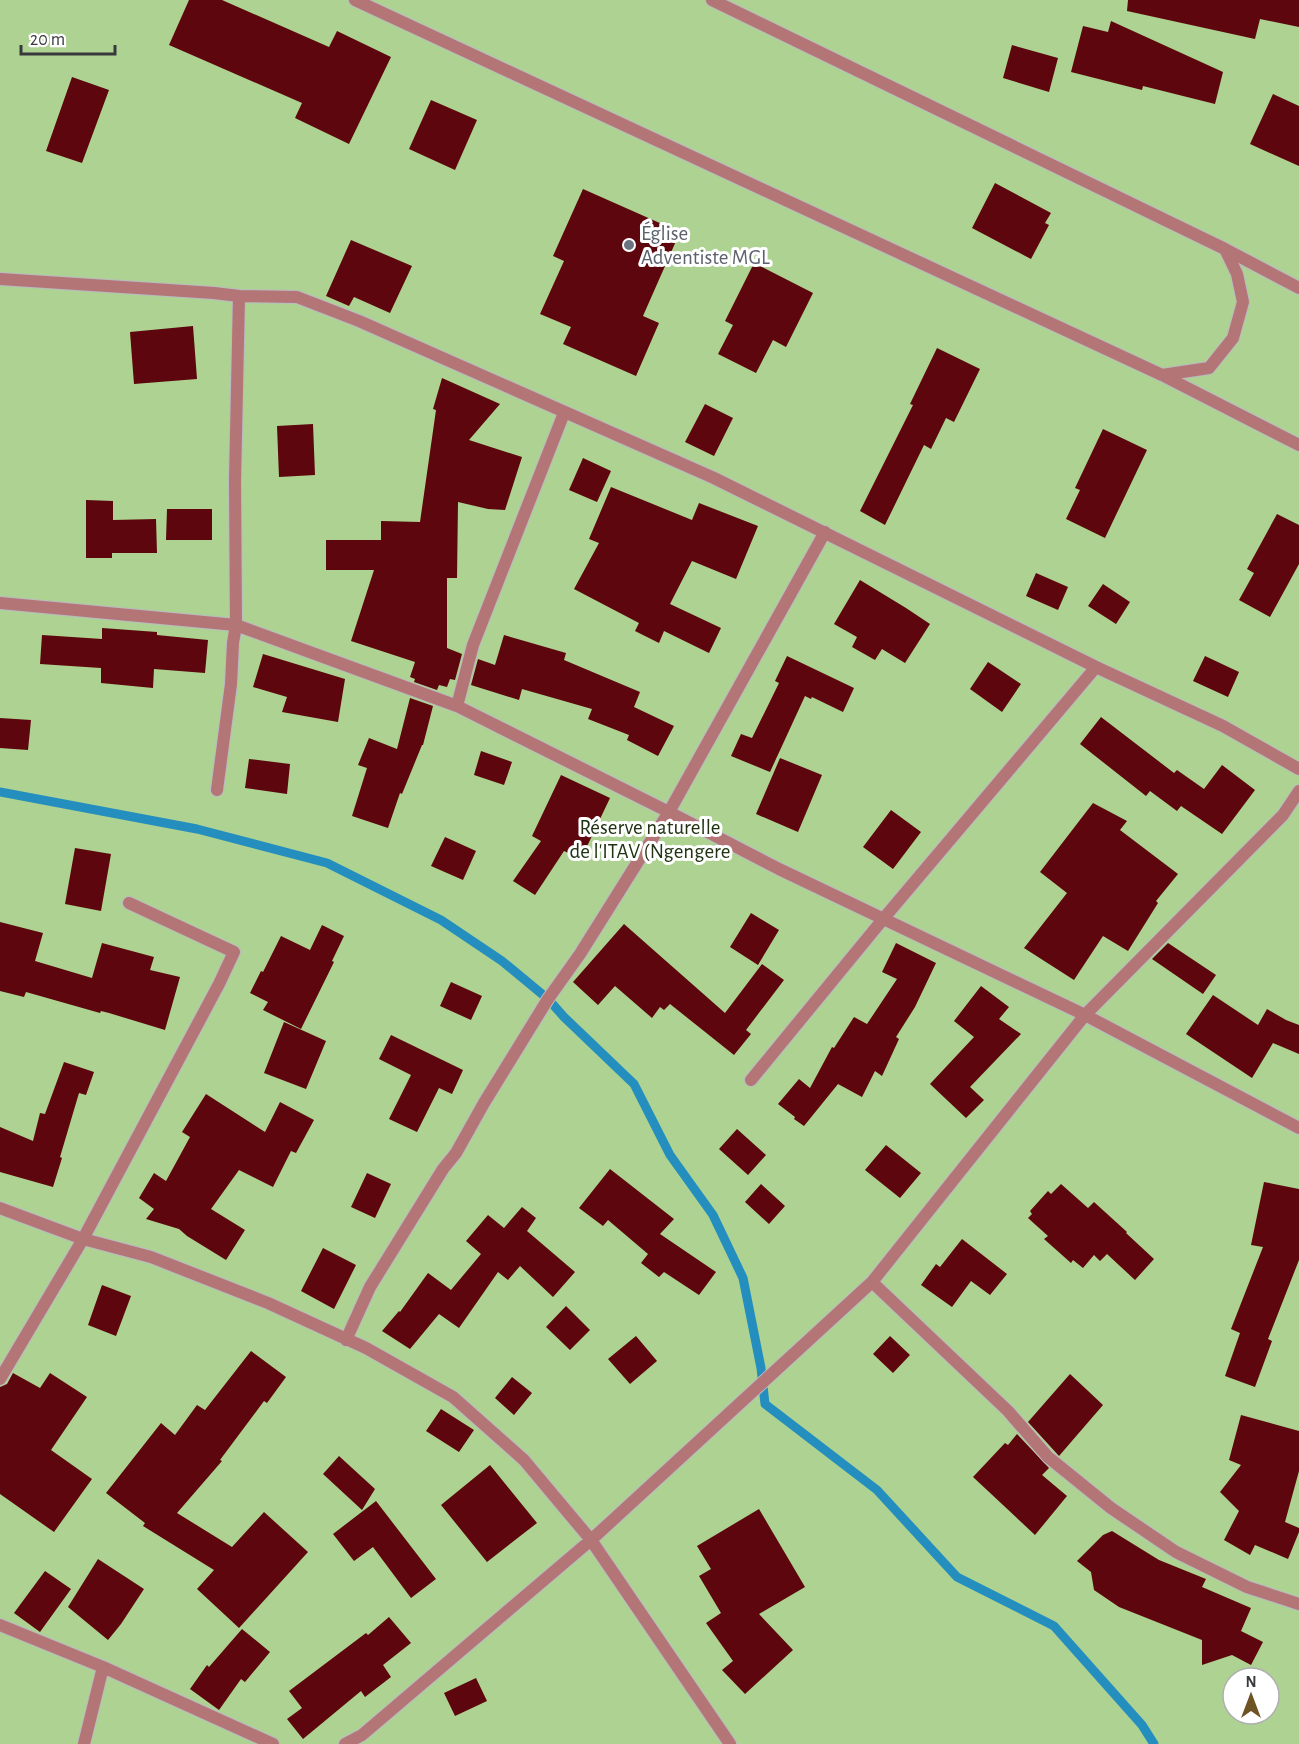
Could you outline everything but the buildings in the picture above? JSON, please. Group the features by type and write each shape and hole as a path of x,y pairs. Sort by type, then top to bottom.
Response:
{"street":[{"path":"355,0 1162,375 1299,445"},
{"path":"712,0 1225,249 1299,288"},
{"path":"1162,375 1209,368 1233,338 1243,302 1237,274 1225,249"},
{"path":"0,279 240,296 297,297 359,321 714,478 1096,667 1223,726 1299,769"},
{"path":"218,790 236,625 235,480 240,296"},
{"path":"457,706 472,645 564,413"},
{"path":"346,1340 370,1287 443,1168 456,1153 548,999 580,954 669,812 825,532"},
{"path":"0,603 236,625 457,706 779,869 1085,1015 1299,1128"},
{"path":"751,1080 1096,667"},
{"path":"345,1744 362,1735 591,1540 872,1282 1085,1015 1283,815 1299,791"},
{"path":"0,1379 83,1239 234,952 129,903"},
{"path":"0,1208 83,1239 151,1257 268,1303 366,1348 453,1397 524,1460 591,1540 730,1744"},
{"path":"872,1282 1008,1411 1048,1457 1111,1508 1176,1552 1247,1587 1299,1604"},
{"path":"0,1625 103,1667 273,1744"},
{"path":"84,1744 103,1667"}],"green space":[{"name":"Réserve naturelle de l'ITAV (Ngengere","path":"0,0 1299,0 1299,1744 0,1744"}],"waterway":[{"path":"0,792 197,829 327,863 441,920 502,961 548,999 634,1084 670,1155 713,1215 743,1278 761,1368 765,1404 877,1490 957,1577 1054,1626 1142,1725 1154,1744"}],"place":[{"name":"Église Adventiste MGL","path":"629,245"}]}
